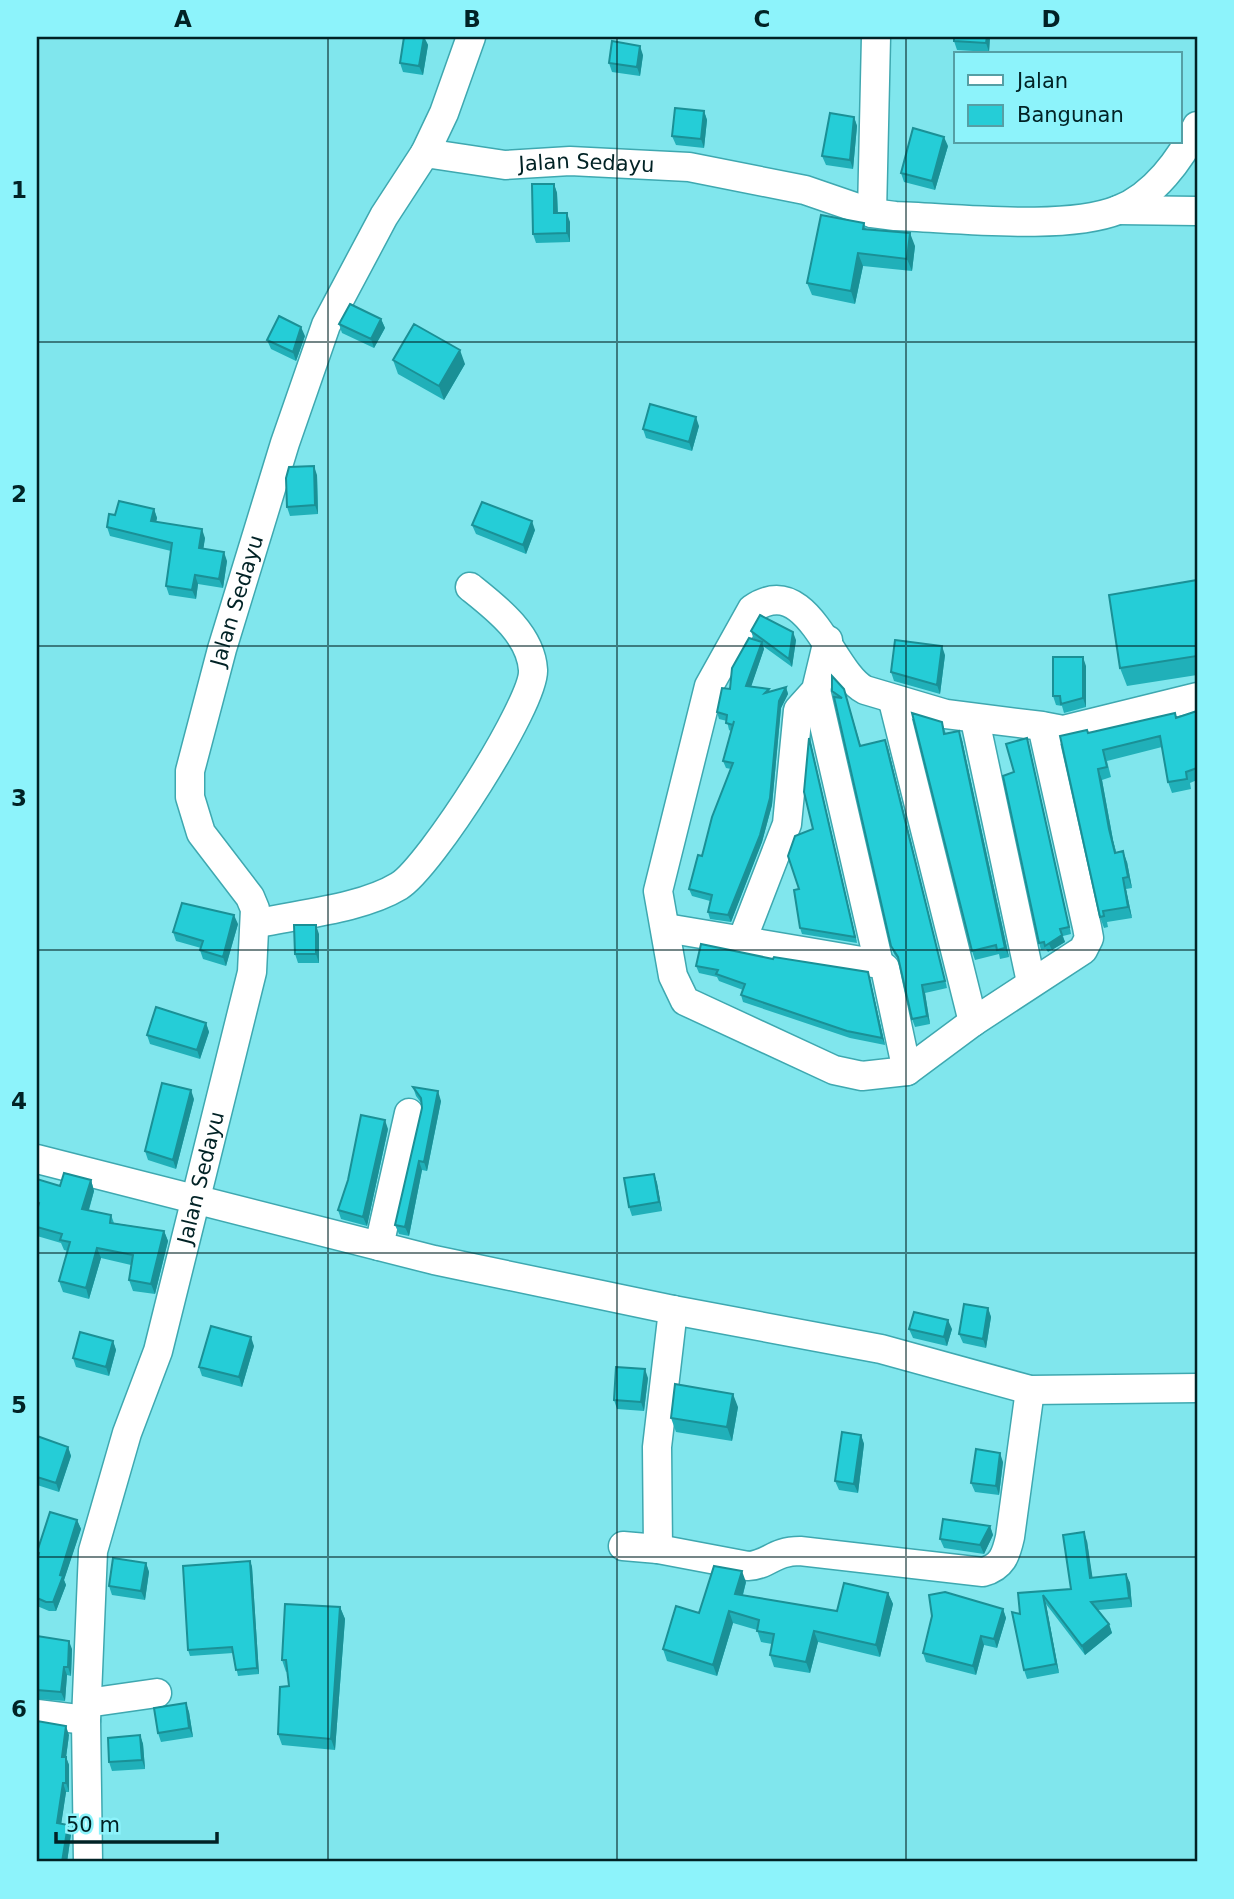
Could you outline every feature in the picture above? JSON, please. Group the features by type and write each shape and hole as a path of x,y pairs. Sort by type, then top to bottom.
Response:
{"street":[{"path":"425,153 444,113 471,37"},
{"path":"873,213 876,37"},
{"name":"Jalan Sedayu","path":"88,1862 87,1712 93,1551 127,1433 158,1351 252,972 255,909 250,897 201,833 190,797 190,771 222,649 285,443 326,325 384,216 425,153 505,164 570,161 688,167 805,190 873,213 1061,221 1118,210 1157,185 1197,126"},
{"path":"1118,210 1197,211"},
{"path":"255,924 372,899 401,885 427,859 464,807 527,696 534,670 526,644 502,612 470,587"},
{"path":"1042,726 1088,938 1083,950 973,1021 907,1071 862,1076 834,1070 685,1001 673,976 658,891 709,686 744,620 762,602 779,599 793,604 828,640 855,685 893,701 975,719 1042,726 1063,730 1197,697"},
{"path":"828,640 816,690 879,964"},
{"path":"741,943 787,824 798,710 816,690"},
{"path":"893,701 973,1021"},
{"path":"975,719 1031,982"},
{"path":"666,928 741,943 879,964 885,968 907,1071"},
{"path":"379,1246 409,1113"},
{"path":"37,1159 379,1246 673,1310 881,1349 1030,1390 1197,1388"},
{"path":"658,1549 657,1447 673,1310"},
{"path":"623,1546 658,1549 748,1566 761,1564 778,1553 800,1551 983,1572 994,1569 1006,1553 1010,1537 1030,1390"},
{"path":"37,1714 87,1712 157,1693"}],"building":[{"path":"404,37 424,37 419,66 400,63"},
{"path":"954,37 987,37 986,43 954,41"},
{"path":"612,41 640,46 637,67 609,63"},
{"path":"675,108 704,111 701,139 672,136"},
{"path":"830,113 854,117 850,160 822,156"},
{"path":"913,128 944,137 932,181 901,173"},
{"path":"532,184 554,184 554,213 567,213 567,233 533,234"},
{"path":"821,215 864,223 863,229 910,233 907,259 858,253 851,291 807,283"},
{"path":"350,304 381,319 371,339 339,324"},
{"path":"279,316 301,327 293,352 267,340"},
{"path":"414,324 460,350 439,386 393,360"},
{"path":"650,404 696,417 689,442 643,429"},
{"path":"314,466 315,505 287,507 286,478 289,467"},
{"path":"119,501 154,509 151,521 202,529 199,548 224,552 219,579 195,575 192,590 166,586 172,543 107,527 109,514 115,515"},
{"path":"482,502 532,521 523,545 472,525"},
{"path":"1197,580 1197,656 1120,668 1109,595"},
{"path":"760,615 793,632 789,659 751,631"},
{"path":"749,638 762,642 746,686 769,689 765,693 786,687 779,701 770,798 760,835 728,915 708,912 712,895 689,889 698,855 702,856 712,817 733,763 723,761 733,725 726,723 727,715 717,712 722,688 730,689 732,668"},
{"path":"895,640 942,646 937,685 891,672"},
{"path":"1053,657 1083,657 1083,698 1061,704 1060,696 1053,696"},
{"path":"832,676 844,689 860,746 885,740 945,981 922,985 927,1016 912,1019 898,957 891,946 834,697 842,698 832,691"},
{"path":"1197,711 1197,768 1186,772 1187,779 1168,782 1160,736 1103,750 1107,767 1098,769 1115,853 1123,851 1128,877 1123,878 1128,907 1103,911 1104,916 1100,917 1060,736 1087,730 1088,733 1175,713 1176,718"},
{"path":"912,713 942,722 944,734 959,731 1005,948 997,950 996,945 972,951"},
{"path":"809,738 855,937 800,928 794,890 799,889 788,856 795,836 813,829 804,792"},
{"path":"1027,738 1069,927 1060,929 1062,935 1045,946 1044,942 1039,943 1003,776 1014,772 1006,744"},
{"path":"182,903 234,915 223,957 200,950 203,941 173,932"},
{"path":"294,925 316,925 316,954 295,954"},
{"path":"701,944 773,959 774,957 868,972 882,1038 847,1031 741,995 745,984 716,974 718,970 696,966"},
{"path":"156,1007 206,1023 197,1050 147,1035"},
{"path":"162,1083 191,1090 173,1160 145,1151"},
{"path":"413,1087 438,1091 424,1162 419,1161 405,1227 395,1225 422,1108 421,1098"},
{"path":"361,1115 385,1120 363,1217 338,1210 348,1180"},
{"path":"64,1173 91,1180 82,1209 111,1215 110,1223 164,1231 151,1284 129,1280 133,1255 97,1248 86,1288 59,1281 70,1242 60,1240 62,1234 37,1227 37,1179 60,1186"},
{"path":"654,1174 659,1202 629,1207 624,1178"},
{"path":"964,1304 988,1308 983,1339 959,1334"},
{"path":"914,1312 948,1320 944,1337 909,1329"},
{"path":"211,1326 251,1337 239,1377 199,1367"},
{"path":"80,1332 113,1341 106,1367 73,1358"},
{"path":"616,1367 645,1369 641,1402 614,1400"},
{"path":"675,1384 733,1394 727,1427 671,1418"},
{"path":"842,1432 861,1435 854,1484 835,1481"},
{"path":"37,1436 68,1447 56,1483 37,1477"},
{"path":"976,1449 1000,1453 996,1486 971,1483"},
{"path":"50,1512 77,1520 60,1575 63,1576 53,1602 46,1602 37,1598 37,1552"},
{"path":"943,1519 990,1526 980,1545 940,1539"},
{"path":"1084,1532 1090,1578 1126,1574 1129,1598 1091,1602 1109,1624 1082,1646 1043,1595 1056,1664 1024,1670 1012,1612 1020,1614 1018,1593 1071,1589 1063,1535"},
{"path":"113,1558 146,1563 141,1591 109,1586"},
{"path":"250,1561 257,1668 236,1670 232,1647 188,1650 183,1566"},
{"path":"714,1566 742,1571 735,1594 837,1611 844,1583 888,1593 876,1645 814,1631 806,1662 770,1655 774,1634 757,1631 759,1620 729,1611 713,1665 663,1649 676,1606 699,1613"},
{"path":"945,1592 1003,1609 994,1639 981,1636 973,1666 923,1653 932,1616 929,1595"},
{"path":"285,1604 340,1607 331,1739 278,1734 280,1687 289,1686 286,1660 282,1660"},
{"path":"37,1636 69,1641 68,1667 64,1667 61,1692 37,1690"},
{"path":"186,1703 189,1728 158,1733 154,1708"},
{"path":"37,1721 66,1726 62,1757 66,1757 66,1783 63,1783 57,1823 68,1825 62,1862 37,1862"},
{"path":"140,1735 142,1760 109,1762 108,1738"}]}
